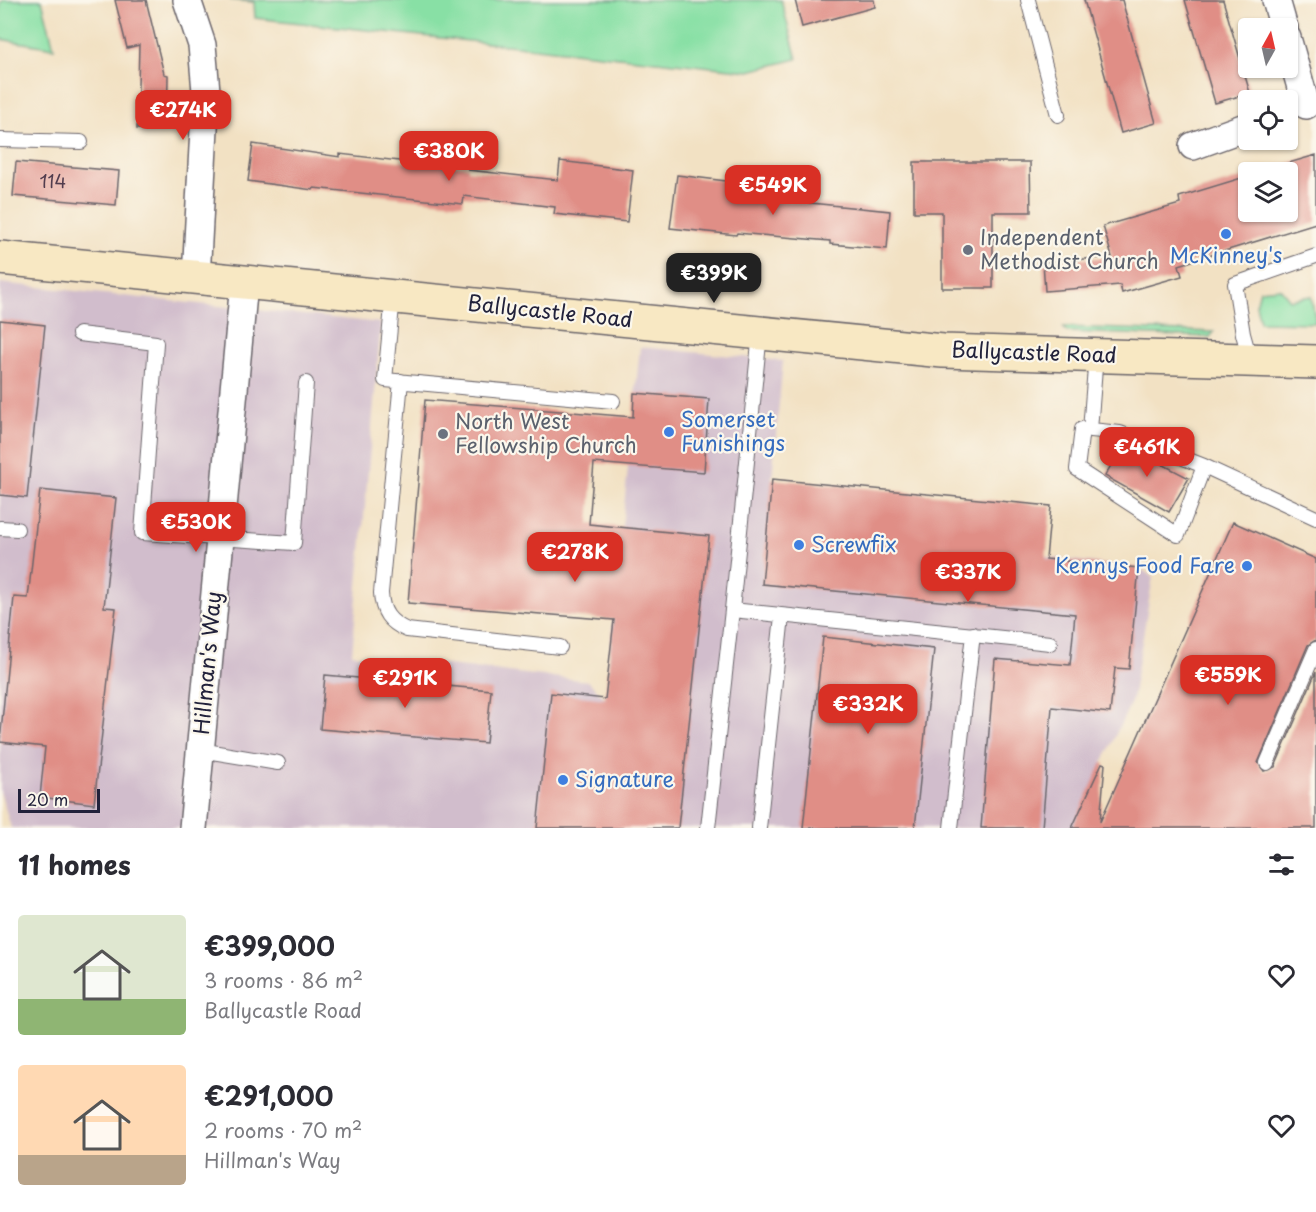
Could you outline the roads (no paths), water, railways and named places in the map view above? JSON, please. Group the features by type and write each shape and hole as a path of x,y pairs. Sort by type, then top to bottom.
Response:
{"main road":[{"name":"Ballycastle Road","path":"0,258 943,351 1316,362"}],"street":[{"path":"187,0 202,45 206,91 196,278"},
{"path":"1276,0 1281,18"},
{"path":"1297,78 1303,105"},
{"path":"1193,146 1238,130"},
{"name":"Hillman's Way","path":"193,828 244,283"}],"lane":[{"path":"1028,0 1058,115"},
{"path":"0,140 81,141"},
{"path":"1250,360 1235,284 1316,256"},
{"path":"393,296 386,380 613,401"},
{"path":"708,828 760,333"},
{"path":"79,334 156,343 142,533 220,540 294,543 306,383"},
{"path":"1090,430 1096,356"},
{"path":"401,381 381,593 382,604 388,618 407,630 560,647"},
{"path":"1204,466 1178,535 1077,469 1082,429 1120,433 1204,466 1316,518"},
{"path":"0,528 17,529"},
{"path":"732,610 1050,642"},
{"path":"759,828 782,616"},
{"path":"951,828 973,634"},
{"path":"1267,763 1316,650"},
{"path":"200,750 278,763"}],"place":[{"name":"McKinney's","path":"1226,234"},
{"name":"Independent Methodist Church","path":"968,250"},
{"name":"Somerset Funishings","path":"669,432"},
{"name":"North West Fellowship Church","path":"443,434"},
{"name":"Screwfix","path":"799,545"},
{"name":"Kennys Food Fare","path":"1247,566"},
{"name":"Signature","path":"563,780"}]}
